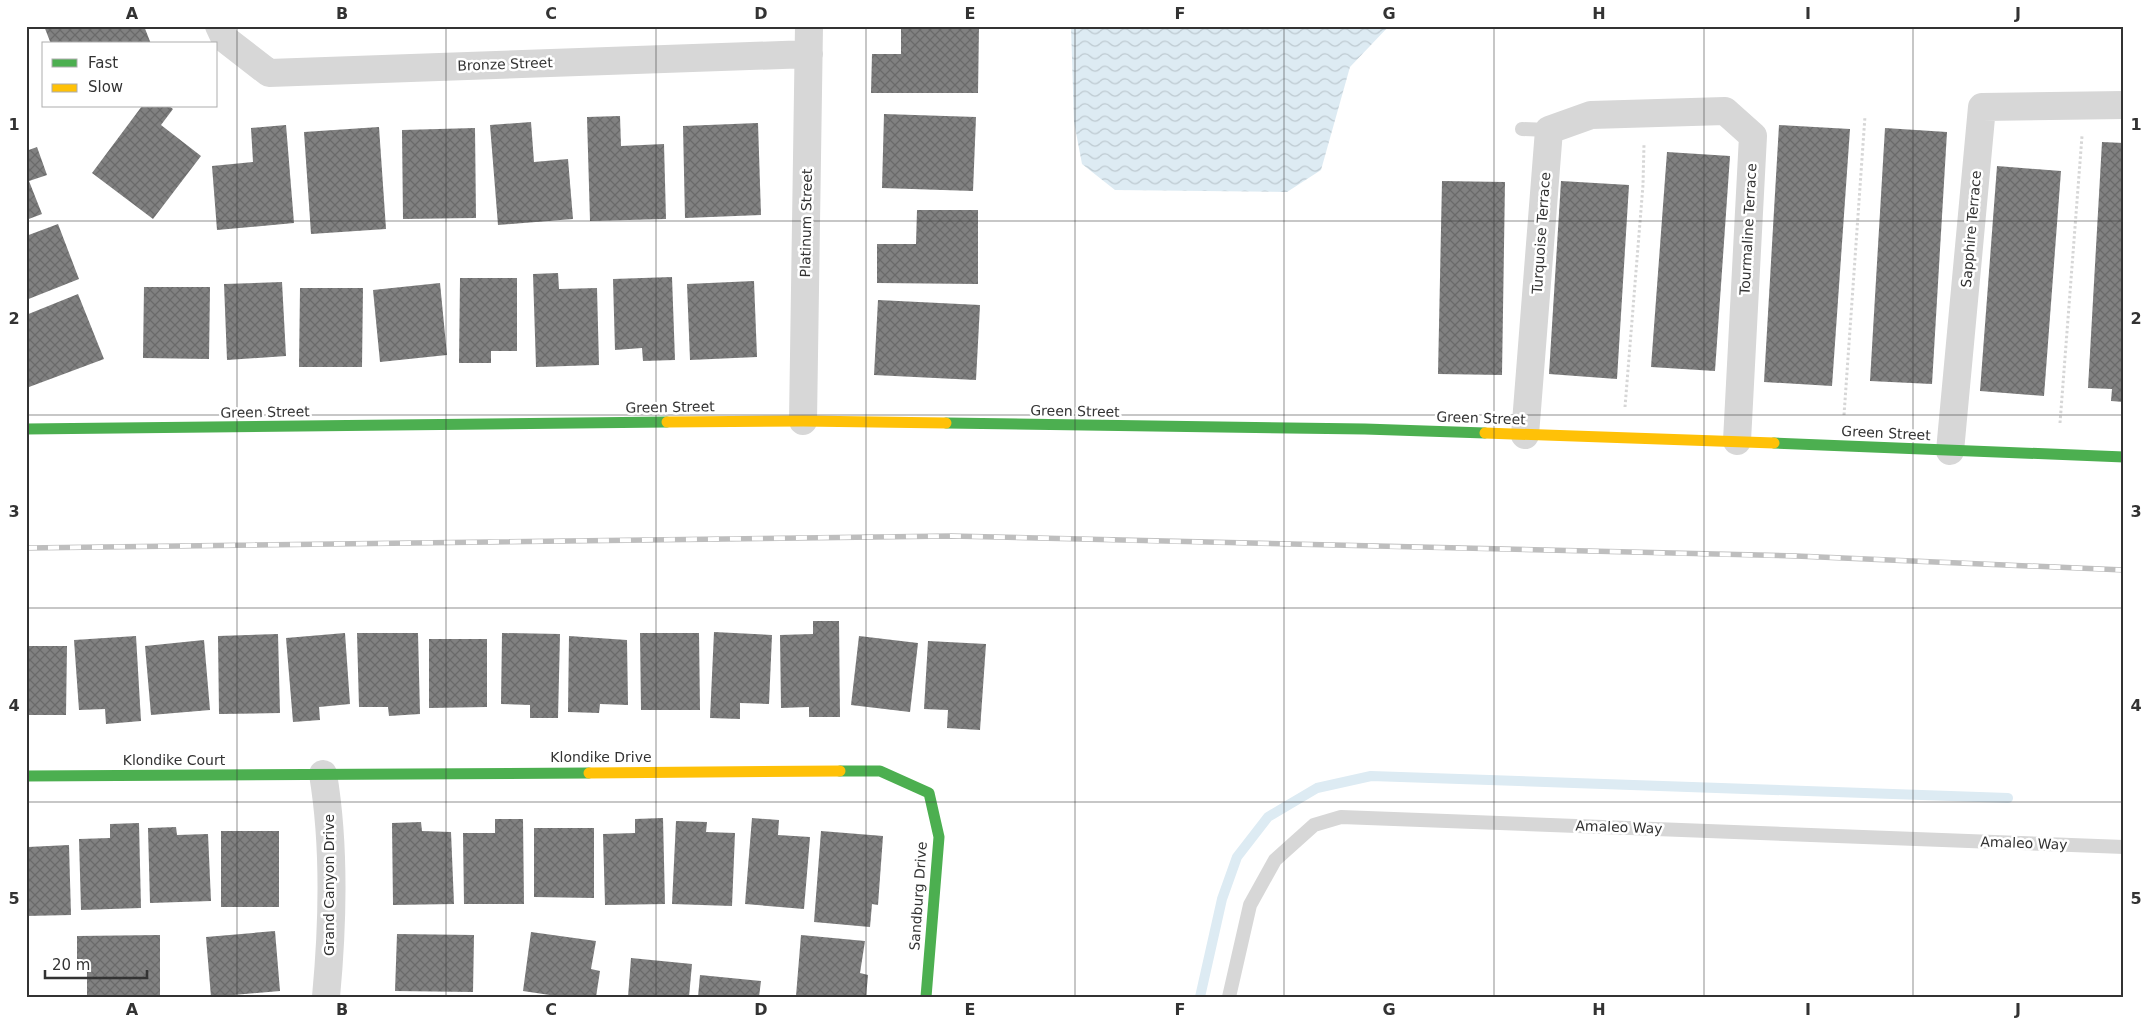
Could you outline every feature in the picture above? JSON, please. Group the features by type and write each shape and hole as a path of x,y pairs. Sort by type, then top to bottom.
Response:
{"street":[{"name":"Bronze Street","path":"219,26 225,39 268,73 810,54"},
{"name":"Platinum Street","path":"803,421 809,26"},
{"path":"2084,105 2124,105"},
{"name":"Sapphire Terrace","path":"1950,451 1982,107 2084,105"},
{"name":"Tourmaline Terrace","path":"1644,113 1725,111 1753,136 1737,441"},
{"name":"Turquoise Terrace","path":"1525,435 1535,130 1591,115 1644,113"},
{"name":"Green Street","path":"26,429 803,421 1365,429 1737,441 2124,457"},
{"name":"Klondike Drive","path":"323,774 880,771"},
{"name":"Sandburg Drive","path":"880,771 929,793 938,838 926,997"},
{"name":"Klondike Court","path":"26,776 323,774"},
{"name":"Grand Canyon Drive","path":"323,774 329,811 331,930 326,997"}],"lane":[{"name":"Amaleo Way","path":"1229,997 1250,905 1275,860 1314,825 1341,817 2124,847"}],"path":[{"path":"2058,455 2084,105"},
{"path":"1622,438 1643,184 1644,113"},
{"path":"1841,446 1866,116"}],"water":[{"path":"1071,26 1389,26 1350,67 1321,170 1287,192 1115,190 1082,164 1074,122"}],"building":[{"path":"44,26 144,26 150,42 50,42"},
{"path":"901,26 979,26 978,93 871,93 872,54 901,54"},
{"path":"141,108 173,109 161,125 201,156 153,219 92,173"},
{"path":"884,114 976,117 973,191 882,188"},
{"path":"620,116 621,146 664,144 666,219 590,221 587,117"},
{"path":"531,122 534,162 568,159 573,219 498,225 490,125"},
{"path":"758,123 761,215 685,218 683,126"},
{"path":"286,125 294,223 217,230 212,166 253,162 251,128"},
{"path":"1779,125 1850,129 1832,386 1764,382"},
{"path":"379,127 386,229 311,234 304,132"},
{"path":"475,128 476,218 403,219 402,130"},
{"path":"1885,128 1947,132 1932,384 1870,381"},
{"path":"2102,142 2124,143 2124,402 2111,401 2112,389 2088,388"},
{"path":"37,147 47,175 29,181 42,214 26,220 26,151"},
{"path":"1667,152 1730,156 1715,371 1651,367"},
{"path":"1997,166 2061,171 2044,396 1980,391"},
{"path":"1442,181 1505,182 1502,375 1438,374"},
{"path":"1561,181 1629,185 1617,379 1549,374"},
{"path":"917,210 978,210 978,284 877,283 877,244 916,244"},
{"path":"58,224 79,279 26,300 26,236"},
{"path":"558,273 559,289 597,288 599,365 536,367 533,274"},
{"path":"672,277 675,360 643,361 642,348 615,350 613,279"},
{"path":"460,278 517,278 517,351 491,351 491,363 459,363"},
{"path":"754,281 757,357 690,360 687,284"},
{"path":"282,282 286,356 227,360 224,284"},
{"path":"440,283 447,355 380,362 373,290"},
{"path":"144,287 210,287 209,359 143,358"},
{"path":"300,288 363,288 362,367 299,367"},
{"path":"78,294 104,359 29,387 26,380 26,315"},
{"path":"878,300 980,305 976,380 874,375"},
{"path":"813,621 839,621 840,717 809,717 809,707 781,708 780,635 813,634"},
{"path":"714,632 772,635 769,704 740,703 740,719 710,718"},
{"path":"345,633 350,704 319,707 320,720 293,722 286,638"},
{"path":"357,633 418,633 420,714 389,716 388,707 359,707"},
{"path":"502,633 560,634 558,718 530,718 530,705 501,704"},
{"path":"640,633 699,633 700,710 641,710"},
{"path":"278,634 280,713 219,714 218,636"},
{"path":"136,636 141,721 106,724 105,709 79,710 74,640"},
{"path":"569,636 627,640 628,705 600,704 599,713 568,712"},
{"path":"859,636 918,643 910,712 851,705"},
{"path":"429,639 487,639 487,707 429,708"},
{"path":"204,640 210,710 151,715 145,646"},
{"path":"928,641 986,644 980,730 947,728 948,710 924,709"},
{"path":"26,646 67,646 66,715 26,715"},
{"path":"663,818 665,904 605,905 603,834 635,833 635,819"},
{"path":"752,818 779,820 778,835 810,837 804,909 745,904"},
{"path":"495,819 523,819 524,904 464,904 463,833 495,833"},
{"path":"676,821 707,822 706,832 735,833 732,906 672,904"},
{"path":"421,822 422,831 451,832 454,904 393,905 392,823"},
{"path":"139,823 141,908 81,910 79,839 110,838 110,824"},
{"path":"176,827 177,835 208,834 211,901 150,903 148,828"},
{"path":"534,828 594,828 594,898 534,897"},
{"path":"221,831 279,831 279,907 221,907"},
{"path":"821,831 883,836 878,905 872,904 870,927 814,922"},
{"path":"69,845 71,915 26,916 28,847"},
{"path":"275,931 280,991 211,997 206,937"},
{"path":"531,932 596,941 591,969 600,971 596,997 563,997 523,991"},
{"path":"397,934 474,935 473,992 395,991"},
{"path":"160,935 160,995 87,995 87,960 77,960 77,936"},
{"path":"801,935 865,941 860,973 868,975 866,997 796,996"},
{"path":"631,958 692,964 689,997 628,997"},
{"path":"700,975 761,981 759,997 698,997"}],"waterway":[{"path":"1200,997 1222,899 1237,857 1268,817 1317,788 1371,776 2008,798"}],"railway":[{"path":"26,548 951,536 1796,556 2124,570"}],"traffic: fast":[{"path":"26,429 667,422"},
{"path":"946,423 1365,429 1485,433"},
{"path":"1774,443 2124,457"},
{"path":"840,771 880,771 929,793 939,837 926,997"},
{"path":"26,776 589,773"}],"traffic: slow":[{"path":"667,422 946,423"},
{"path":"1485,433 1774,443"},
{"path":"589,773 840,771"}]}
